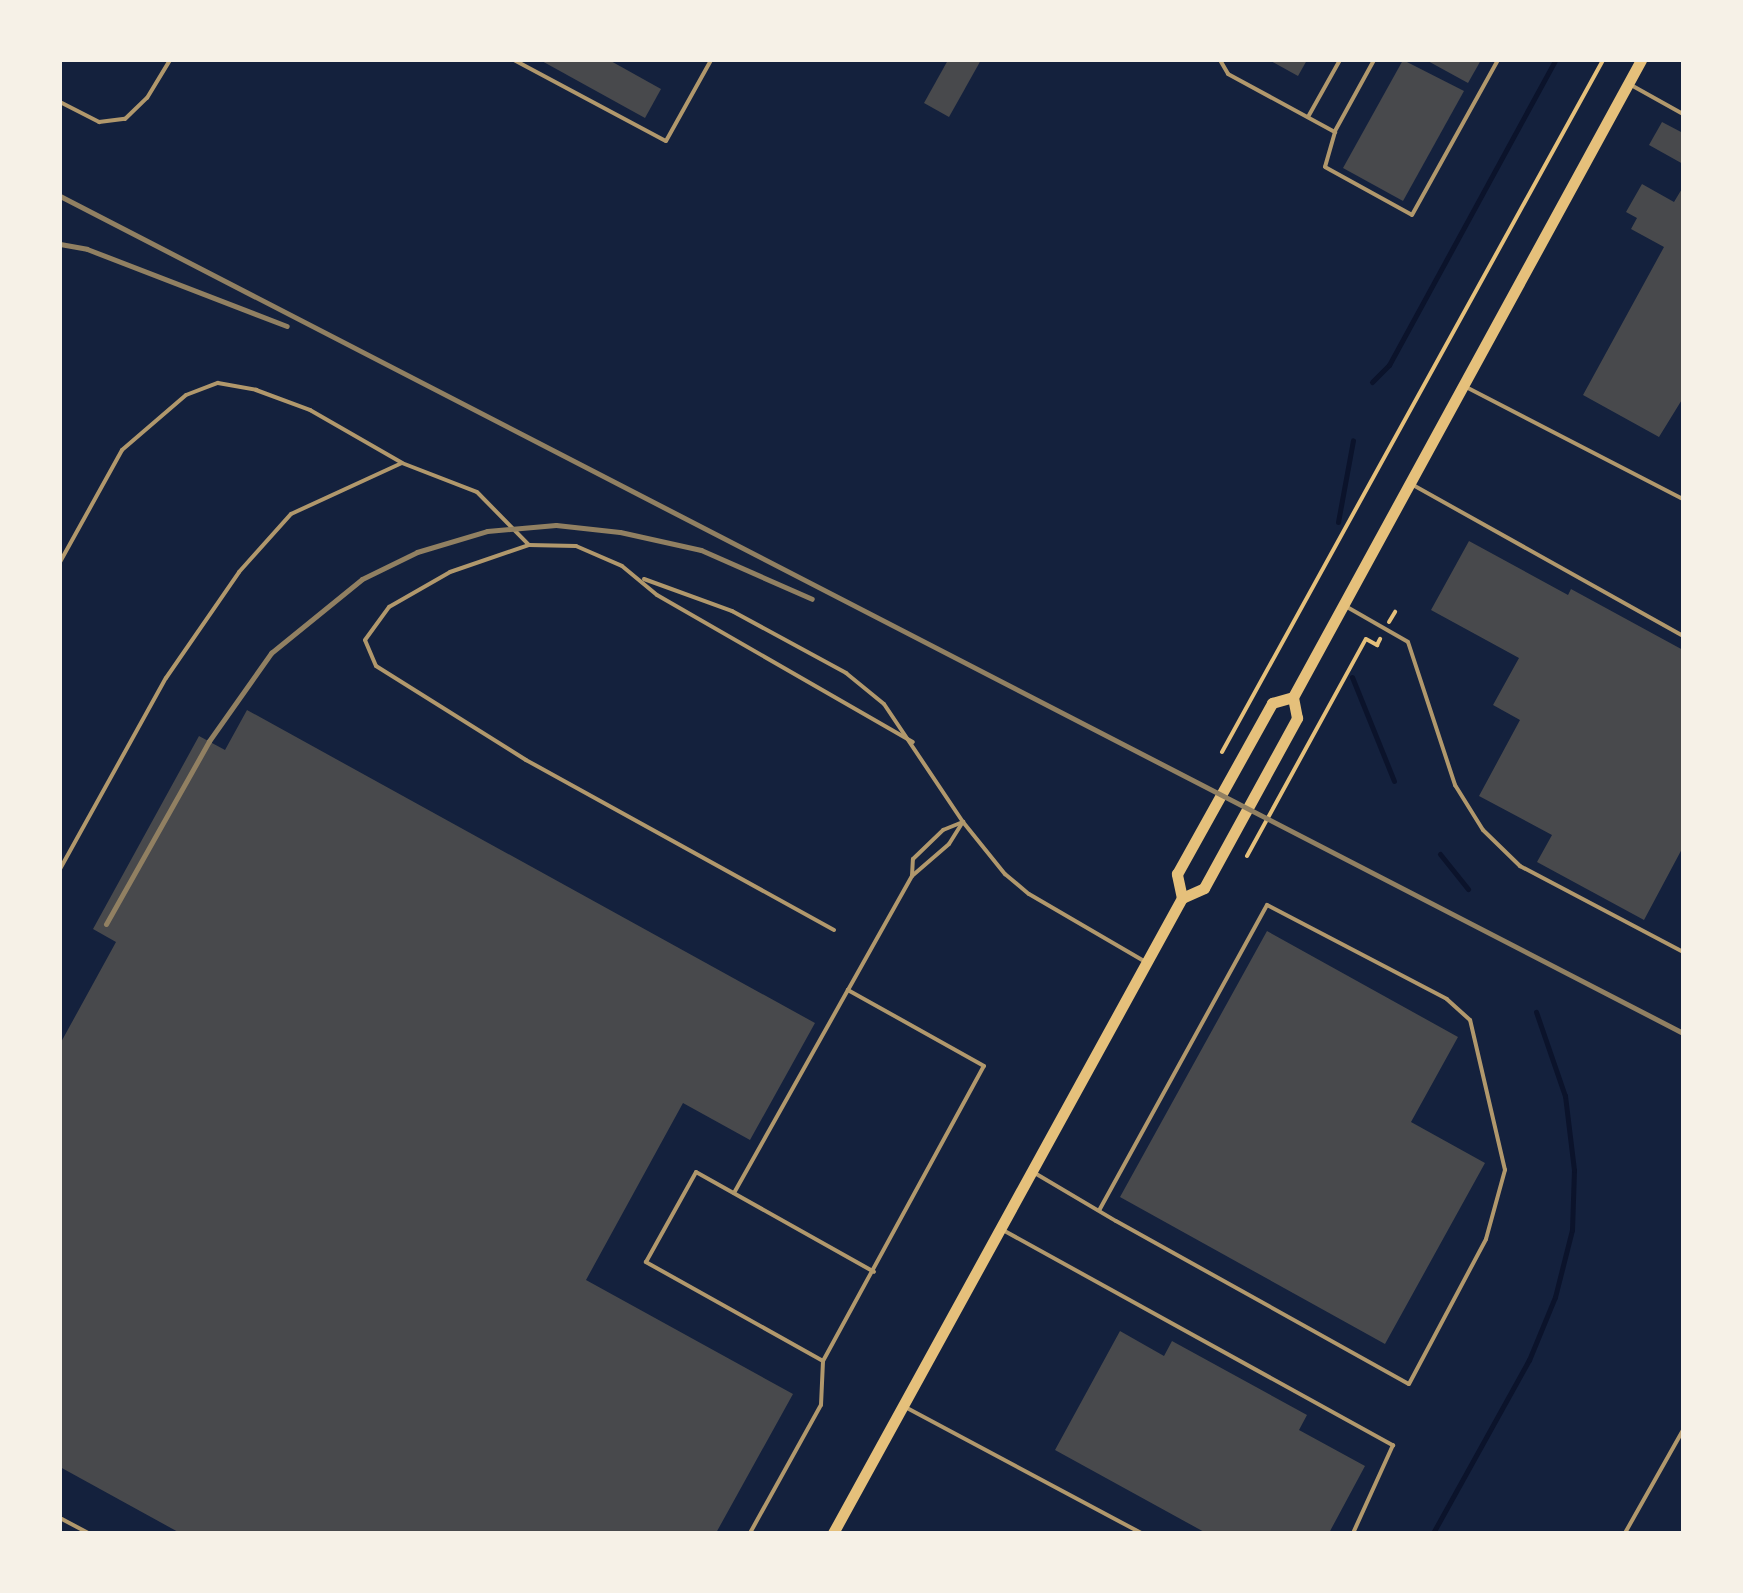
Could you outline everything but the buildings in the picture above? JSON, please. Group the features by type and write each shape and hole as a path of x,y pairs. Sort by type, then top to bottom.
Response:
{"main road":[{"path":"833,1533 1182,898 1204,888 1298,718 1294,697 1641,60"},
{"path":"1182,898 1177,874 1272,703 1294,697"}],"lane":[{"path":"60,102 99,122 125,119 148,98 170,60"},
{"path":"514,60 666,142 711,60"},
{"path":"1220,60 1228,74 1335,132"},
{"path":"1308,118 1340,60"},
{"path":"1374,60 1335,132 1325,167 1412,215 1498,60"},
{"path":"1628,83 1683,114"},
{"path":"60,562 122,450 186,395 218,383 256,390 310,410 402,463 477,492 530,546"},
{"path":"1462,384 1683,498"},
{"path":"60,870 166,678 238,572 291,514 402,463"},
{"path":"1409,483 1683,636"},
{"path":"834,930 526,760 376,666 364,640 390,607 450,572 530,546 576,546 640,578 732,611 846,673 884,704 963,822 1006,874 1029,894 1148,963"},
{"path":"640,578 657,594 913,742"},
{"path":"1343,605 1408,642 1455,785 1484,830 1520,866 1683,952"},
{"path":"912,876 913,859 925,846 963,822"},
{"path":"734,1193 912,876 948,844 963,822"},
{"path":"1033,1172 1099,1210 1408,1384 1486,1239 1505,1170 1470,1020 1447,999 1267,905 1099,1210"},
{"path":"750,1533 821,1405 823,1361 984,1066 848,990"},
{"path":"823,1361 646,1262 696,1172 874,1272"},
{"path":"1001,1229 1393,1445 1353,1533"},
{"path":"904,1406 1141,1533"},
{"path":"1625,1533 1683,1430"},
{"path":"60,1518 88,1533"}],"path":[{"path":"1222,752 1603,60"},
{"path":"1247,856 1366,639 1376,645 1395,612"}],"waterway":[{"path":"1372,382 1389,365 1555,60"},
{"path":"1338,522 1353,440"},
{"path":"1352,677 1394,781"},
{"path":"1440,854 1468,889"},
{"path":"1433,1533 1529,1360 1555,1297 1572,1230 1574,1170 1565,1096 1536,1012"}],"railway":[{"path":"60,196 1683,1033"},
{"path":"60,244 87,249 287,326"},
{"path":"106,924 209,741 271,653 362,579 417,552 487,531 556,525 620,532 701,550 812,599"}]}
